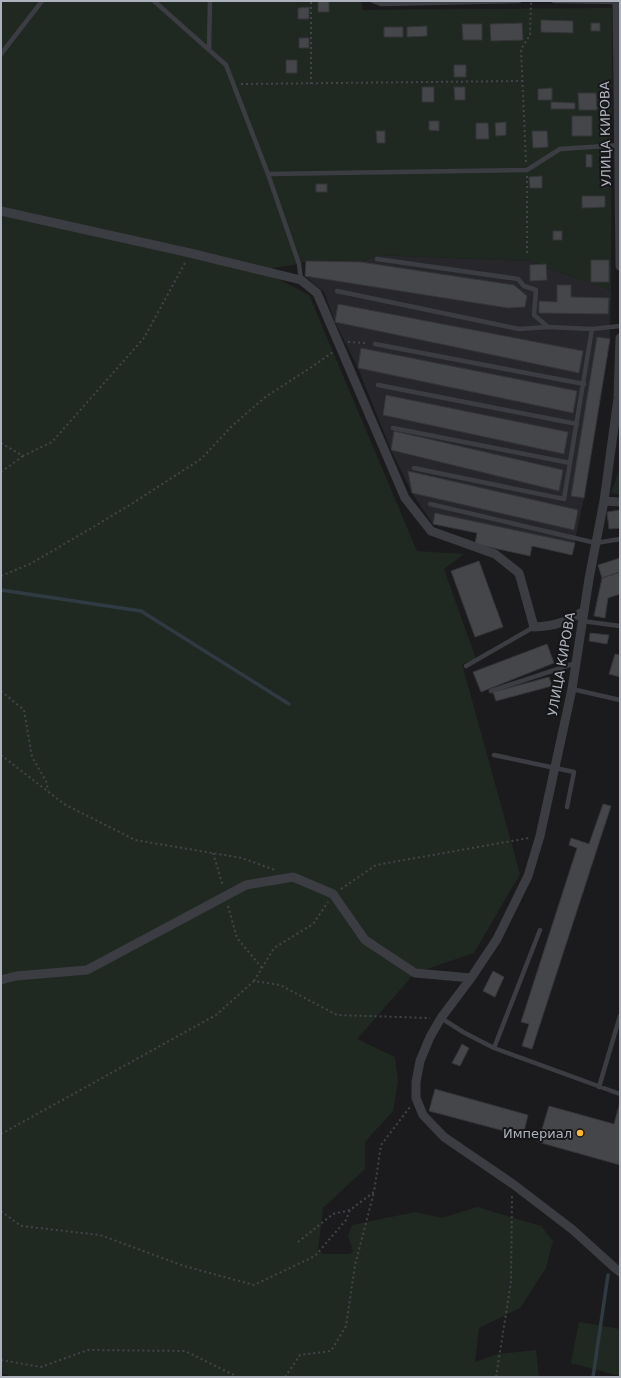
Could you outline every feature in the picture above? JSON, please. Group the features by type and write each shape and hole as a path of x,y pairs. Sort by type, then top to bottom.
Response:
{"street":[{"name":"УЛИЦА КИРОВА","path":"617,2 619,54 620,266"},
{"path":"1,210 301,280 317,293 405,498 432,531 495,554 519,573 534,627 550,626 566,622 584,611"},
{"name":"УЛИЦА КИРОВА","path":"416,1098 416,1082 420,1061 430,1037 441,1018 471,978 497,939 528,876 540,836 572,689 582,621 604,501 619,399 620,338"},
{"path":"604,501 620,502"},
{"path":"1,980 16,976 87,970 246,885 293,877 333,894 365,940 415,973 471,978"},
{"path":"416,1098 423,1115 444,1137 513,1184 573,1230 620,1272"}],"lane":[{"path":"1,54 42,1"},
{"path":"154,1 226,65 268,174 298,264 301,280"},
{"path":"209,49 210,1"},
{"path":"373,1 381,4 519,1"},
{"path":"554,1 617,2"},
{"path":"268,174 527,170 560,148 619,145"},
{"path":"377,260 518,278 524,286 536,290 534,315 548,327"},
{"path":"337,291 519,329 548,327 592,329 620,326"},
{"path":"414,468 564,499 592,329"},
{"path":"374,344 584,384"},
{"path":"378,385 577,424"},
{"path":"393,428 570,463"},
{"path":"430,504 596,543 620,539"},
{"path":"582,621 620,626"},
{"path":"466,666 534,627"},
{"path":"491,691 576,663"},
{"path":"572,689 620,700"},
{"path":"494,755 574,772 567,808"},
{"path":"494,1048 540,930"},
{"path":"599,1087 620,1016"},
{"path":"441,1018 463,1032 494,1048 620,1094"}],"path":[{"path":"311,1 311,84"},
{"path":"527,255 527,170 521,49 530,35 531,1"},
{"path":"234,84 522,81"},
{"path":"1,472 22,456 52,442 144,338 190,253"},
{"path":"1,576 30,564 95,526 200,459 232,426 264,398 313,366 346,342 374,344"},
{"path":"1,443 22,456"},
{"path":"1,544 1,551"},
{"path":"1,691 24,710 32,757 46,781 48,791"},
{"path":"1,755 64,804 135,840 242,858 293,877"},
{"path":"1,1134 216,1015 254,981 274,948 313,924 333,894 376,865 540,836"},
{"path":"213,853 237,938 262,968"},
{"path":"254,981 280,985 337,1015 441,1018"},
{"path":"285,1377 300,1355 331,1351 346,1326 355,1265 374,1192 381,1145 416,1098"},
{"path":"496,1377 511,1282 513,1184"},
{"path":"298,1242 333,1214 350,1210 374,1192"},
{"path":"1,1211 21,1226 100,1235 184,1266 254,1285 315,1256 346,1220 350,1210"},
{"path":"1,1360 41,1367 88,1350 184,1351 238,1377"}],"shaded area":[{"path":"1,1 362,1 362,10 612,8 611,290 528,261 377,255 361,262 306,261 299,264 261,270 309,295 417,551 464,554 444,569 476,659 462,664 520,874 474,953 415,973 357,1039 395,1057 398,1082 393,1111 365,1142 365,1169 323,1208 318,1250 324,1254 350,1254 353,1251 348,1236 352,1225 415,1212 442,1218 477,1207 541,1226 553,1241 546,1268 520,1308 479,1328 475,1362 498,1354 536,1350 539,1377 13,1377 1,1373"},
{"path":"377,255 528,261 611,290 610,339 584,498 572,555 532,546 530,556 475,544 477,533 433,524 412,493 391,450 358,368 335,322 324,292 305,276 306,261 361,262"},
{"path":"620,468 620,495 611,493"},
{"path":"579,1322 620,1329 620,1376 571,1363"}],"building":[{"path":"318,1 329,1 329,12 318,12"},
{"path":"309,7 309,19 298,19 298,8"},
{"path":"541,20 573,21 573,33 541,32"},
{"path":"522,23 523,40 491,41 490,24"},
{"path":"591,23 600,23 600,31 591,31"},
{"path":"462,24 482,24 482,40 463,40"},
{"path":"427,26 427,36 407,37 407,27"},
{"path":"384,27 403,27 403,37 384,37"},
{"path":"299,38 309,38 309,48 299,48"},
{"path":"286,60 297,60 297,73 286,73"},
{"path":"454,65 466,65 466,77 454,77"},
{"path":"422,87 434,87 434,102 422,102"},
{"path":"454,87 465,87 465,100 455,100"},
{"path":"552,88 552,100 538,100 538,89"},
{"path":"578,93 596,93 597,110 579,110"},
{"path":"551,102 575,103 575,109 551,109"},
{"path":"572,116 592,116 592,136 572,136"},
{"path":"429,121 439,121 439,131 429,130"},
{"path":"506,122 506,135 496,136 495,123"},
{"path":"476,123 488,123 489,139 476,139"},
{"path":"376,131 385,131 385,143 377,143"},
{"path":"532,131 547,131 548,147 533,148"},
{"path":"586,154 592,155 592,167 586,167"},
{"path":"542,176 542,188 530,188 529,177"},
{"path":"316,184 327,184 327,192 316,192"},
{"path":"582,196 605,196 605,207 582,208"},
{"path":"553,231 562,231 562,240 553,240"},
{"path":"591,260 609,260 609,282 591,282"},
{"path":"306,261 361,262 514,285 527,296 525,307 508,308 305,276"},
{"path":"546,264 547,280 530,281 530,265"},
{"path":"557,285 571,285 571,297 609,298 608,314 539,313 539,301 557,302"},
{"path":"338,304 583,351 579,373 335,322"},
{"path":"597,337 610,339 584,498 571,496"},
{"path":"361,348 577,391 573,413 358,368"},
{"path":"386,395 568,432 564,454 383,415"},
{"path":"394,431 563,470 559,491 391,450"},
{"path":"408,471 578,510 574,530 412,493"},
{"path":"620,510 620,528 609,529 607,512"},
{"path":"435,513 575,543 572,555 532,546 530,556 475,544 477,533 433,524"},
{"path":"620,558 620,572 602,578 598,565"},
{"path":"479,561 503,627 475,637 451,571"},
{"path":"620,572 620,594 608,598 605,618 594,616 602,578"},
{"path":"590,633 609,635 607,644 589,641"},
{"path":"547,644 554,663 481,692 473,672"},
{"path":"615,654 620,655 620,677 609,674"},
{"path":"549,677 552,686 496,701 493,692"},
{"path":"603,804 611,806 532,1049 522,1046 529,1024 521,1022 577,848 569,845 571,838 589,844"},
{"path":"493,971 504,977 495,997 483,991"},
{"path":"462,1044 469,1048 460,1066 452,1063"},
{"path":"435,1089 528,1115 523,1136 429,1111"},
{"name":"Империал","path":"620,1102 620,1165 538,1142 549,1106 614,1124"}],"waterway":[{"path":"1,590 141,611 289,704"},
{"path":"593,1377 608,1275"}],"place":[{"name":"Империал","path":"580,1133"}]}
